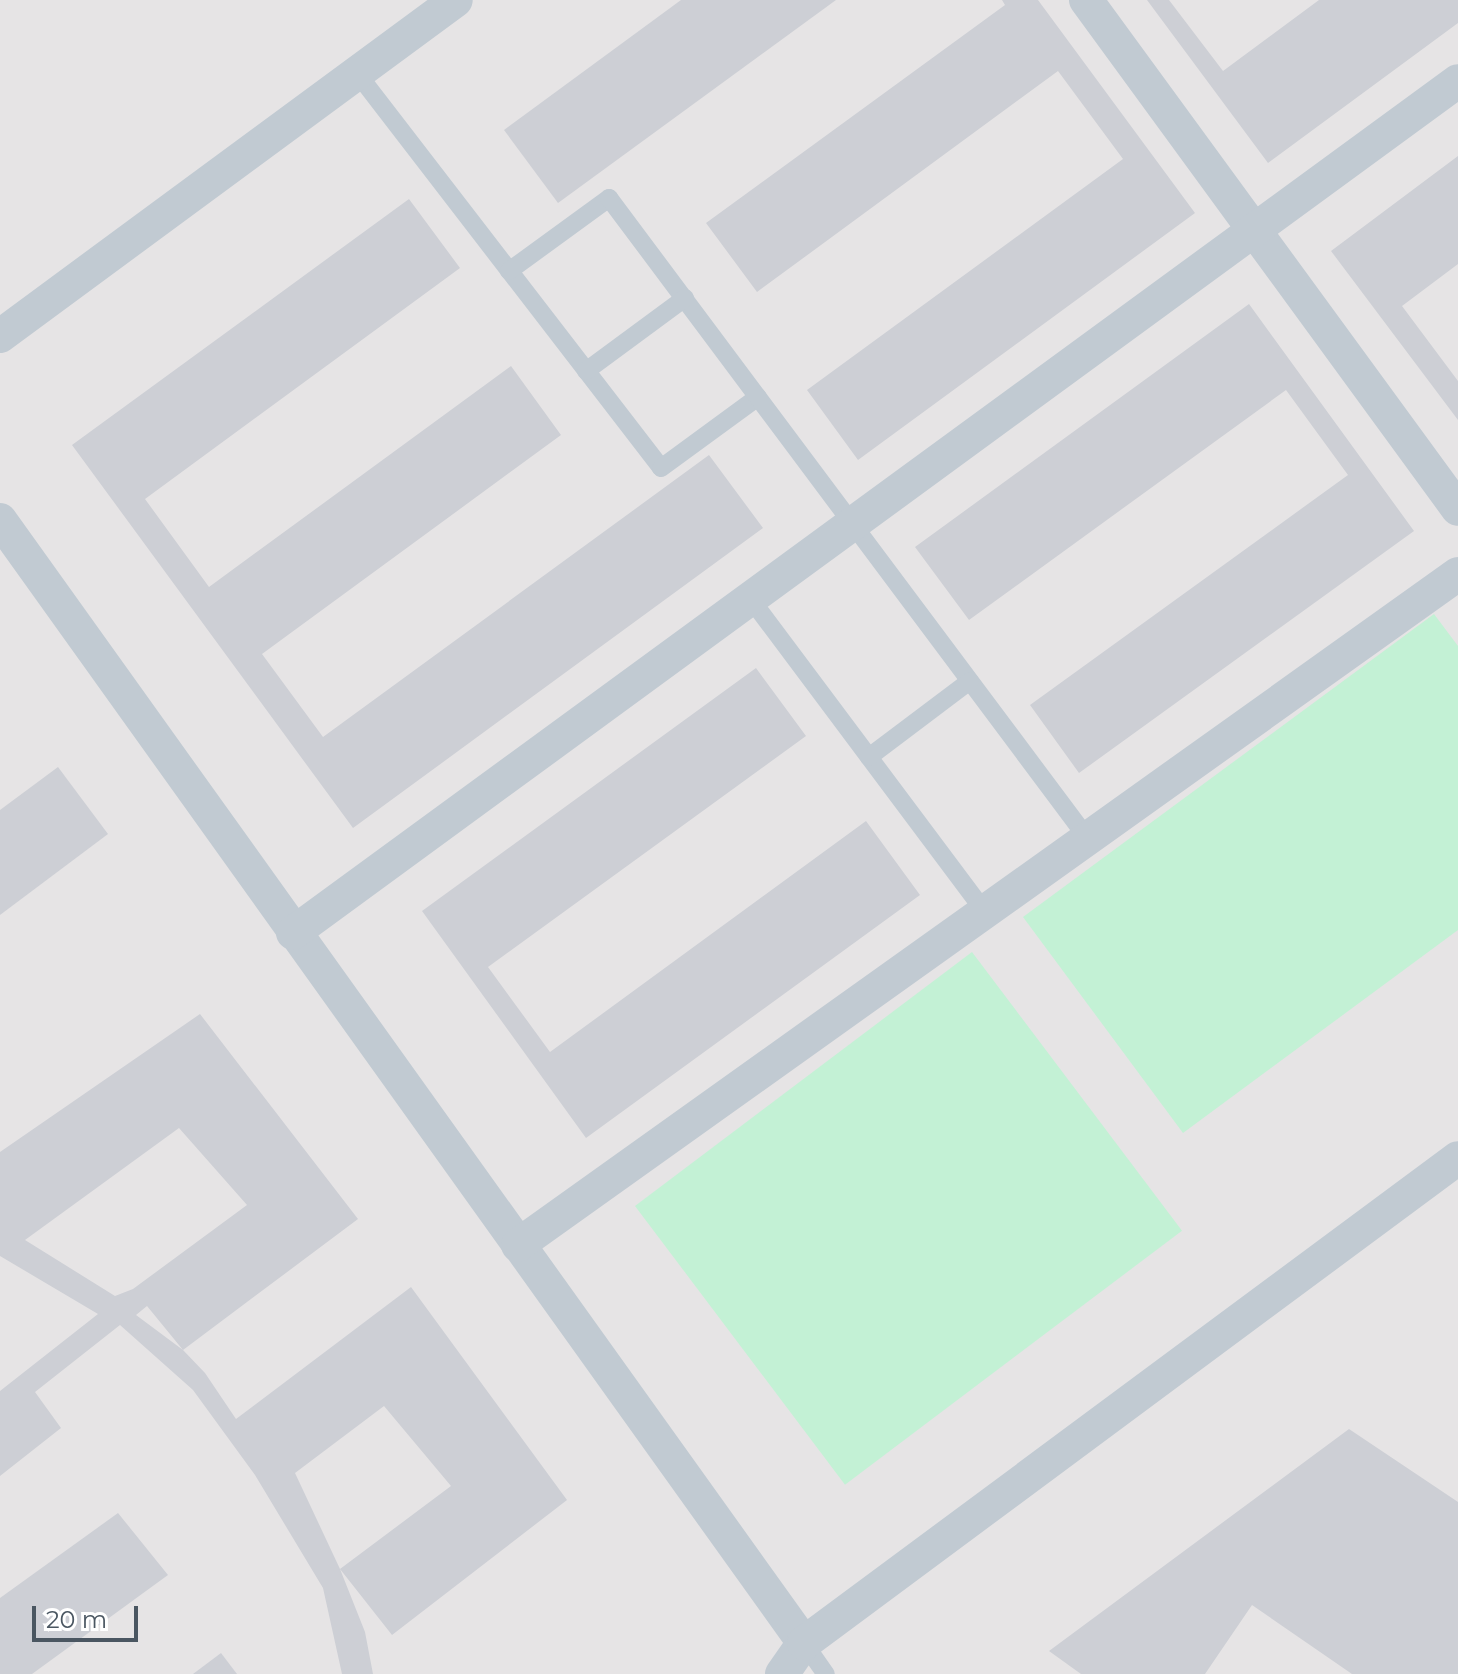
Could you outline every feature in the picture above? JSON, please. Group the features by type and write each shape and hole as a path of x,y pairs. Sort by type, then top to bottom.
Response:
{"street":[{"path":"0,336 456,0"},
{"path":"1086,0 1458,509"},
{"path":"293,933 1458,81"},
{"path":"0,520 804,1643"},
{"path":"518,1245 1458,574"},
{"path":"782,1674 804,1643 1458,1158"}],"lane":[{"path":"357,73 661,468 758,397"},
{"path":"509,271 609,198 1088,839"},
{"path":"586,371 685,298"},
{"path":"750,598 985,912"},
{"path":"869,757 970,681"},
{"path":"804,1643 826,1674"}],"shaded area":[{"path":"0,0 1458,0 1458,1674 0,1674"}],"green space":[{"path":"1434,614 1458,646 1458,930 1183,1133 1023,917"},
{"path":"972,952 1182,1231 845,1485 635,1206"}],"building":[{"path":"681,0 836,0 558,203 504,130"},
{"path":"1002,0 1038,0 1195,213 858,460 807,390 1123,159 1058,71 757,292 706,223 1005,5"},
{"path":"1147,0 1169,0 1223,71 1319,0 1458,0 1458,23 1268,163"},
{"path":"1458,156 1458,264 1402,306 1458,381 1458,420 1331,251"},
{"path":"409,199 460,268 145,499 209,587 511,366 561,435 262,654 323,737 709,455 763,528 353,828 72,445"},
{"path":"1249,304 1414,531 1079,773 1030,705 1348,475 1286,390 969,620 915,547"},
{"path":"756,668 806,736 488,967 550,1052 866,821 920,895 586,1138 422,911"},
{"path":"58,767 108,834 0,915 0,810"},
{"path":"200,1014 358,1219 183,1350 205,1373 236,1419 411,1287 567,1500 392,1635 340,1569 365,1632 373,1674 342,1674 323,1588 255,1475 193,1390 120,1325 35,1392 61,1428 0,1476 0,1391 98,1314 0,1256 0,1152","holes":["179,1128 247,1205 133,1289 115,1296 25,1240","147,1306 183,1350 136,1315","384,1406 451,1486 340,1569 295,1473"]},
{"path":"1349,1429 1458,1502 1458,1674 1352,1674 1252,1605 1205,1674 1081,1674 1049,1651"},
{"path":"118,1513 168,1575 32,1674 0,1674 0,1598"},
{"path":"221,1653 237,1674 193,1674"}]}
